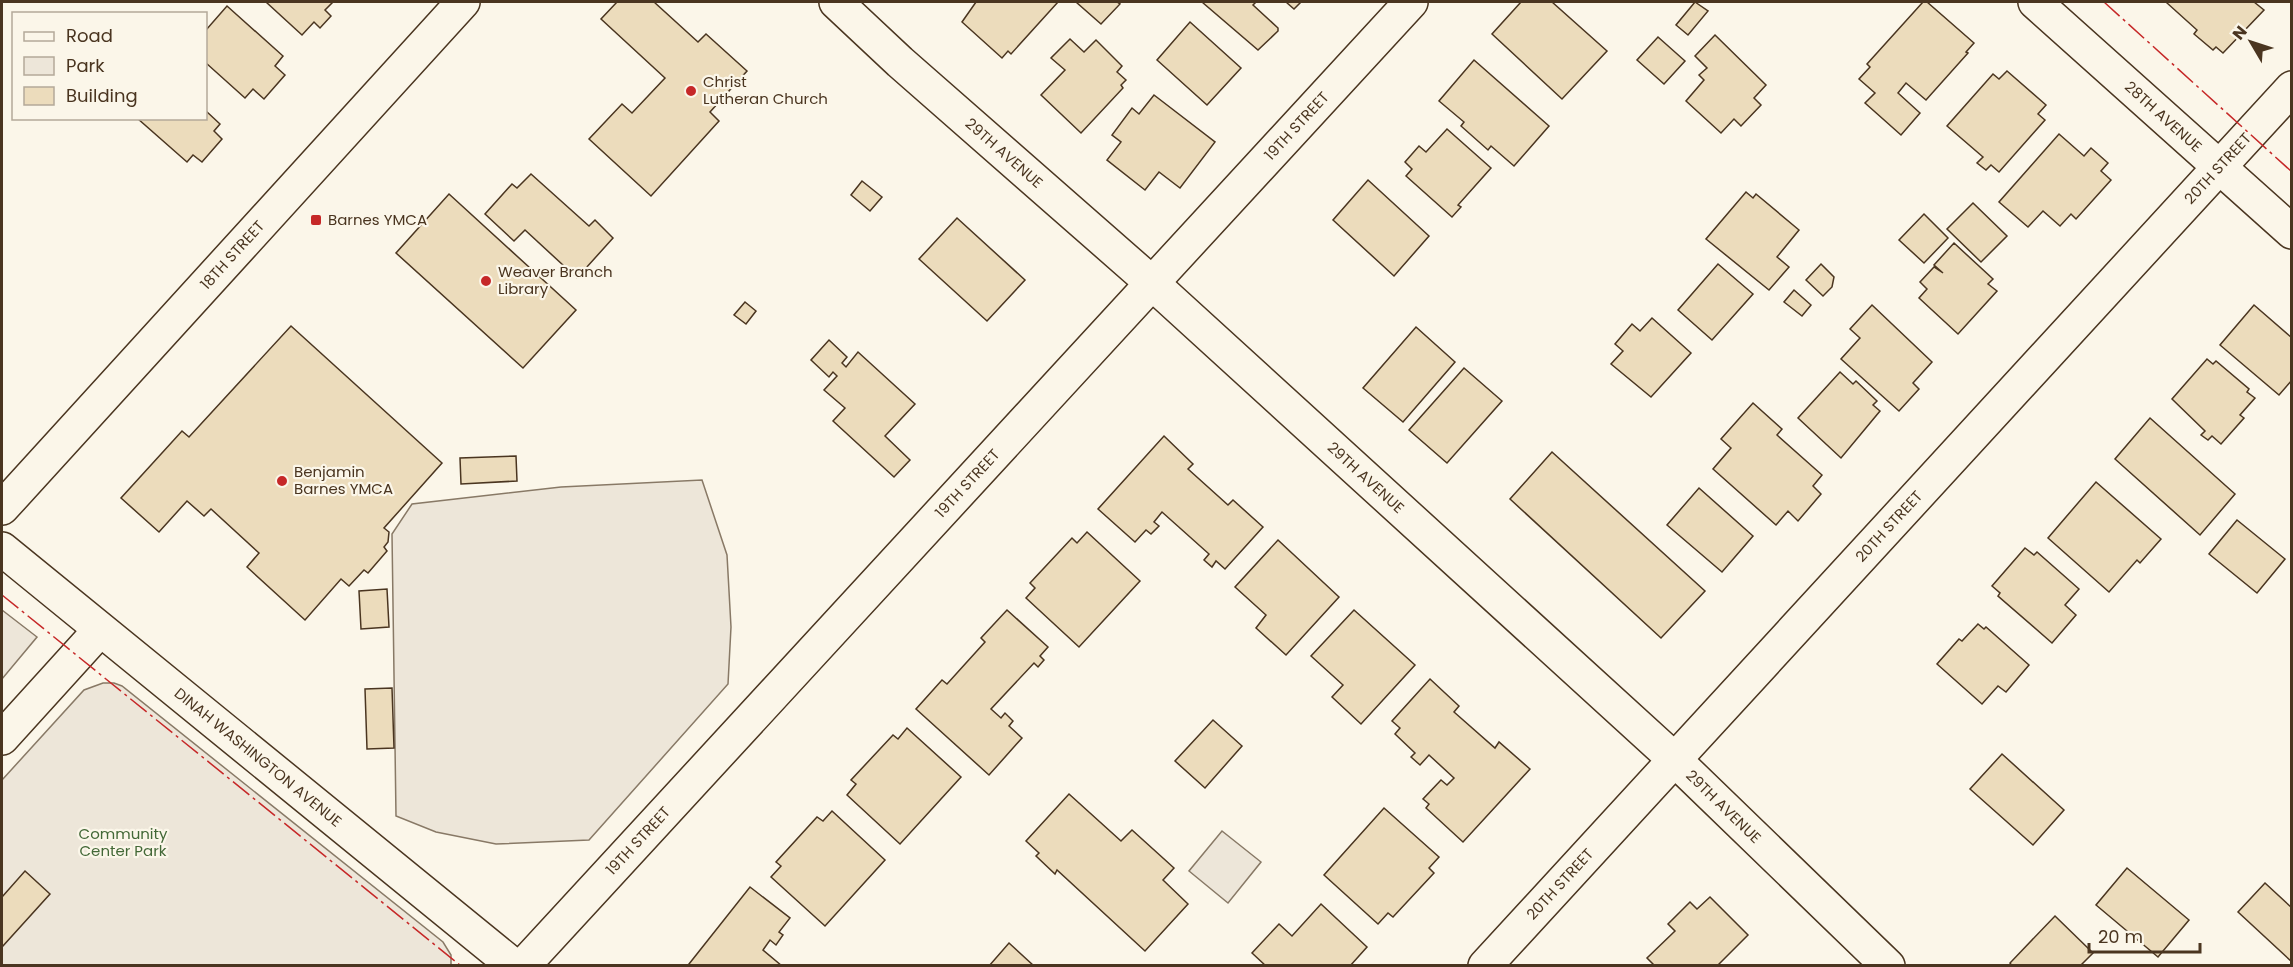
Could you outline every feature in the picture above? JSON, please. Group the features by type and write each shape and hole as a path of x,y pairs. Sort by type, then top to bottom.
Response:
{"street":[{"name":"18TH STREET","path":"2,508 463,2"},
{"name":"29TH AVENUE","path":"836,2 900,62 1152,283 1674,759 1888,966"},
{"name":"19TH STREET","path":"523,966 1411,2"},
{"name":"28TH AVENUE","path":"2035,2 2292,232"},
{"name":"20TH STREET","path":"1485,966 2292,88"},
{"name":"DINAH WASHINGTON AVENUE","path":"2,549 495,960"},
{"path":"2,738 100,630"}],"green space":[{"path":"702,480 727,555 731,627 728,684 589,840 496,844 436,832 396,816 392,534 412,504 561,487"},
{"path":"2,610 37,637 2,679"},
{"name":"Community Center Park","path":"103,683 122,686 443,942 451,955 451,965 2,965 2,780 84,690"},
{"path":"1222,831 1261,862 1228,903 1189,871"}],"building":[{"path":"266,2 333,2 325,10 331,16 320,28 314,22 302,35"},
{"name":"Christ Lutheran Church","path":"617,2 654,2 698,42 706,34 747,71 710,112 719,121 651,196 589,139 622,104 632,113 665,78 601,19"},
{"path":"976,2 1058,2 1011,54 1008,51 1002,58 962,22"},
{"path":"1076,2 1117,2 1120,4 1101,24"},
{"path":"1202,2 1256,2 1253,5 1278,28 1278,31 1258,50"},
{"path":"1286,2 1301,2 1294,9"},
{"path":"1521,2 1552,2 1607,51 1562,99 1492,34"},
{"path":"1695,2 1708,11 1688,35 1676,25"},
{"path":"1923,2 1927,2 1974,43 1966,52 1968,53 1926,100 1906,83 1898,93 1920,113 1901,135 1865,103 1875,93 1859,79 1870,67 1867,64"},
{"path":"2254,2 2264,10 2223,53 2216,47 2213,50 2194,34 2197,30 2167,3"},
{"path":"227,6 283,56 275,66 285,75 264,99 253,89 245,98 207,64 207,29"},
{"path":"1190,22 1241,68 1207,105 1157,60"},
{"path":"1715,35 1766,85 1754,98 1761,105 1741,126 1734,119 1721,133 1686,101 1704,80 1699,75 1707,68 1695,56"},
{"path":"1658,37 1685,61 1664,84 1637,60"},
{"path":"1070,39 1084,52 1096,40 1122,66 1117,72 1126,80 1121,85 1123,88 1081,133 1041,95 1065,70 1051,58"},
{"path":"1474,60 1549,126 1514,166 1491,146 1488,150 1461,126 1464,122 1439,101"},
{"path":"2007,71 2046,105 2038,114 2045,120 1999,172 1991,165 1986,170 1977,163 1983,157 1947,126 1993,74 1999,79"},
{"path":"1154,95 1215,142 1180,188 1159,172 1145,190 1107,160 1121,142 1112,135 1132,108 1139,114"},
{"path":"207,112 220,124 214,131 222,139 202,162 193,155 187,162 139,120 207,120"},
{"path":"1447,129 1491,168 1458,205 1461,207 1452,217 1406,176 1412,169 1405,162 1419,146 1426,152"},
{"path":"2059,134 2084,156 2091,148 2108,163 2101,171 2111,180 2076,219 2071,214 2060,226 2043,211 2028,227 1999,202"},
{"path":"531,174 589,226 595,220 613,238 577,278 525,230 514,241 485,214 512,184 517,188"},
{"path":"1368,180 1429,236 1394,276 1333,220"},
{"path":"862,181 882,197 870,211 851,195"},
{"path":"1746,192 1753,198 1756,194 1799,230 1777,257 1789,267 1769,290 1706,239"},
{"name":"Weaver Branch Library","path":"449,194 576,310 523,368 396,253"},
{"path":"1973,203 2007,236 1981,262 1947,229"},
{"path":"1924,214 1948,238 1924,263 1899,240"},
{"path":"957,218 1025,280 987,321 919,259"},
{"path":"1954,243 1993,279 1988,284 1997,291 1958,334 1919,298 1927,289 1920,282 1934,267 1943,273 1934,265"},
{"path":"1718,264 1753,294 1712,340 1678,310"},
{"path":"1821,264 1834,277 1832,287 1823,296 1806,280"},
{"path":"1794,290 1811,305 1802,316 1784,302"},
{"path":"745,302 756,311 746,324 734,315"},
{"path":"1872,305 1932,362 1913,383 1919,389 1899,411 1841,359 1860,338 1850,329"},
{"path":"2254,305 2292,338 2292,380 2279,395 2220,345"},
{"path":"1652,318 1691,353 1651,397 1611,364 1623,351 1615,344 1632,324 1640,331"},
{"name":"Benjamin Barnes YMCA","path":"291,326 442,463 384,528 389,532 388,542 384,547 387,551 368,573 364,570 349,586 341,579 305,620 247,567 259,553 211,509 204,516 187,501 159,532 121,498 182,431 189,437"},
{"path":"1416,327 1455,362 1403,422 1363,388"},
{"path":"829,340 847,357 842,363 846,367 858,352 915,404 885,436 910,460 894,477 833,421 845,408 824,390 837,376 833,372 829,377 811,360"},
{"path":"2207,359 2213,364 2216,361 2249,389 2247,392 2255,398 2240,415 2244,418 2221,444 2212,436 2208,440 2201,435 2205,431 2172,399"},
{"path":"1464,368 1502,401 1447,463 1409,430"},
{"path":"1840,372 1853,384 1856,381 1877,401 1873,405 1880,411 1841,458 1798,418"},
{"path":"1753,403 1782,429 1777,435 1822,475 1813,486 1821,494 1798,521 1788,511 1776,525 1713,469 1731,448 1721,439"},
{"path":"2150,418 2235,494 2200,535 2115,459"},
{"path":"1164,436 1193,464 1188,469 1228,505 1233,500 1263,527 1225,569 1216,561 1212,567 1204,560 1209,554 1162,512 1154,522 1159,526 1151,534 1146,530 1135,542 1098,509"},
{"path":"1552,452 1705,591 1661,638 1510,499"},
{"path":"516,456 517,481 461,484 460,458"},
{"path":"2096,482 2161,539 2140,563 2137,560 2109,592 2048,538"},
{"path":"1699,488 1753,536 1722,572 1667,525"},
{"path":"2237,520 2285,559 2257,593 2209,554"},
{"path":"1087,532 1140,581 1079,647 1026,598 1035,588 1030,583 1072,538 1077,543"},
{"path":"1278,540 1339,597 1286,655 1256,628 1266,615 1235,587"},
{"path":"2025,548 2034,555 2037,552 2079,589 2065,605 2076,615 2052,643 1998,596 2000,593 1992,586"},
{"path":"387,589 389,627 361,629 359,591"},
{"path":"1007,610 1048,647 1040,656 1044,660 1038,667 1034,663 991,709 1001,718 1005,713 1013,721 1009,726 1022,738 989,775 916,709 942,680 947,684 985,642 981,638"},
{"path":"1354,610 1415,665 1361,724 1332,697 1343,685 1311,656"},
{"path":"1978,624 1984,629 1986,627 2029,665 2006,692 1998,686 1982,704 1937,664 1959,639 1962,641"},
{"path":"1430,679 1459,706 1454,712 1495,748 1499,742 1530,769 1463,842 1426,808 1429,804 1423,799 1441,780 1447,785 1454,778 1429,755 1420,765 1411,757 1415,753 1395,734 1400,728 1392,721"},
{"path":"392,688 394,748 367,749 365,689"},
{"path":"1213,720 1242,746 1205,788 1175,761"},
{"path":"907,728 961,777 900,844 847,795 856,784 851,780 893,735 898,739"},
{"path":"2002,754 2064,810 2033,845 1970,789"},
{"path":"1069,794 1121,841 1132,830 1174,868 1163,880 1188,904 1145,951 1057,870 1055,874 1036,856 1039,853 1026,841"},
{"path":"1384,808 1439,857 1429,868 1434,873 1393,917 1388,913 1378,924 1324,875"},
{"path":"832,811 885,860 825,926 771,877 781,866 776,862 817,817 823,821"},
{"path":"2127,868 2189,920 2158,957 2096,905"},
{"path":"25,871 50,894 2,947 2,897"},
{"path":"2265,883 2292,908 2292,962 2238,912"},
{"path":"750,887 790,918 779,932 783,935 776,945 770,940 763,950 782,966 691,966 689,964"},
{"path":"1710,897 1748,935 1717,966 1655,966 1647,958 1675,931 1668,924 1690,902 1697,909"},
{"path":"1321,904 1367,947 1350,966 1266,966 1252,953 1279,924 1292,936"},
{"path":"2055,916 2093,953 2080,966 2012,966 2010,963"},
{"path":"1009,943 1034,966 989,966"}],"power":[{"path":"2104,2 2292,172"},
{"path":"2,595 461,966"}],"place":[{"name":"Christ Lutheran Church","path":"691,91"},
{"name":"Barnes YMCA","path":"316,220"},
{"name":"Weaver Branch Library","path":"486,281"},
{"name":"Benjamin Barnes YMCA","path":"282,481"}]}
